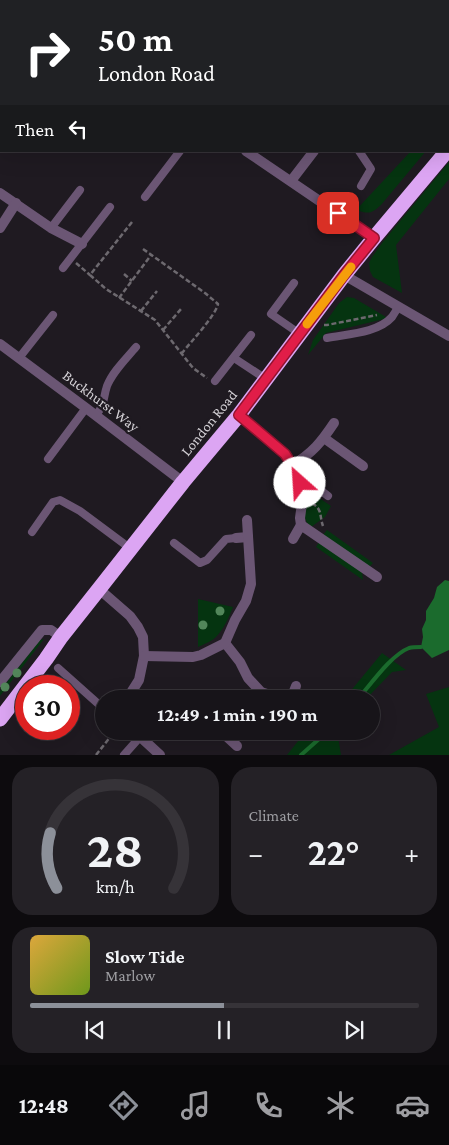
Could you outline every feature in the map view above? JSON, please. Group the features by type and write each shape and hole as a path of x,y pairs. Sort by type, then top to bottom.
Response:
{"highway":[{"name":"London Road","path":"0,719 99,589 239,415 344,275 446,152"}],"street":[{"path":"247,152 374,238"},
{"path":"291,182 313,152"},
{"path":"0,192 51,228 82,244"},
{"path":"0,228 16,204"},
{"path":"344,275 449,336"},
{"name":"Buckhurst Way","path":"0,344 184,482"},
{"path":"239,415 285,454 300,483 303,496 300,525 293,539"},
{"path":"292,465 319,444 334,423"},
{"path":"324,438 363,466"},
{"path":"144,656 193,657 225,643 246,601 252,584 247,520"},
{"path":"300,525 376,577"},
{"path":"236,538 248,537"},
{"path":"99,589 130,616 143,637 144,656 139,680 132,690"},
{"path":"0,682 42,630 51,630 62,637"},
{"path":"225,643 240,662 255,690"},
{"path":"294,690 296,686"},
{"path":"144,740 160,755"},
{"path":"228,740 237,746"}],"lane":[{"path":"145,197 179,152"},
{"path":"360,152 371,169 361,186"},
{"path":"51,228 80,190"},
{"path":"63,268 110,207"},
{"path":"294,283 271,314 300,334"},
{"path":"327,338 374,329 383,325 393,317 395,305"},
{"path":"19,358 53,315"},
{"path":"215,381 251,335"},
{"path":"96,415 102,408 107,386 113,374 136,347"},
{"path":"234,358 266,379"},
{"path":"48,459 86,408"},
{"path":"300,483 309,482 328,496"},
{"path":"32,532 53,502 60,500 80,511 131,549"},
{"path":"174,543 200,563 208,560 226,539 236,538"},
{"path":"58,668 95,701"},
{"path":"124,755 133,740"}],"path":[{"path":"90,275 132,222"},
{"path":"142,249 218,304 216,310 182,354"},
{"path":"119,298 151,255"},
{"path":"70,259 106,289 155,320 193,368 204,377 215,381"},
{"path":"124,274 132,281"},
{"path":"141,311 157,290"},
{"path":"311,319 319,324 327,325 381,315 395,305"},
{"path":"164,330 181,309"},
{"path":"96,755 108,740"},
{"path":"99,751 103,755"}],"shaded area":[{"path":"410,152 425,152 378,208 372,212 356,210"},
{"path":"449,162 449,179 396,245 402,293 373,277 369,263 382,243"},
{"path":"347,297 354,298 386,317 326,333 308,355 313,340 339,303"},
{"path":"306,489 331,506 325,517 311,527 304,514"},
{"path":"327,530 373,563 369,567 323,535"},
{"path":"319,542 362,572 363,580 316,547"},
{"path":"445,580 449,581 449,650 432,658 421,647 422,629 426,620 426,611 434,598 437,587"},
{"path":"198,599 233,607 219,634 198,647"},
{"path":"44,639 0,696 0,691 40,640"},
{"path":"382,653 406,670 392,672 375,690 351,690"},
{"path":"449,687 449,755 389,755 439,727 426,694"},
{"path":"299,740 338,740 341,755 287,755"}],"waterway":[{"path":"365,690 395,657 409,648 421,647"},
{"path":"301,755 318,740"}],"slow traffic":[{"path":"307,324 351,267"}],"route":[{"path":"300,483 285,454 239,415 374,238 338,213"}]}
